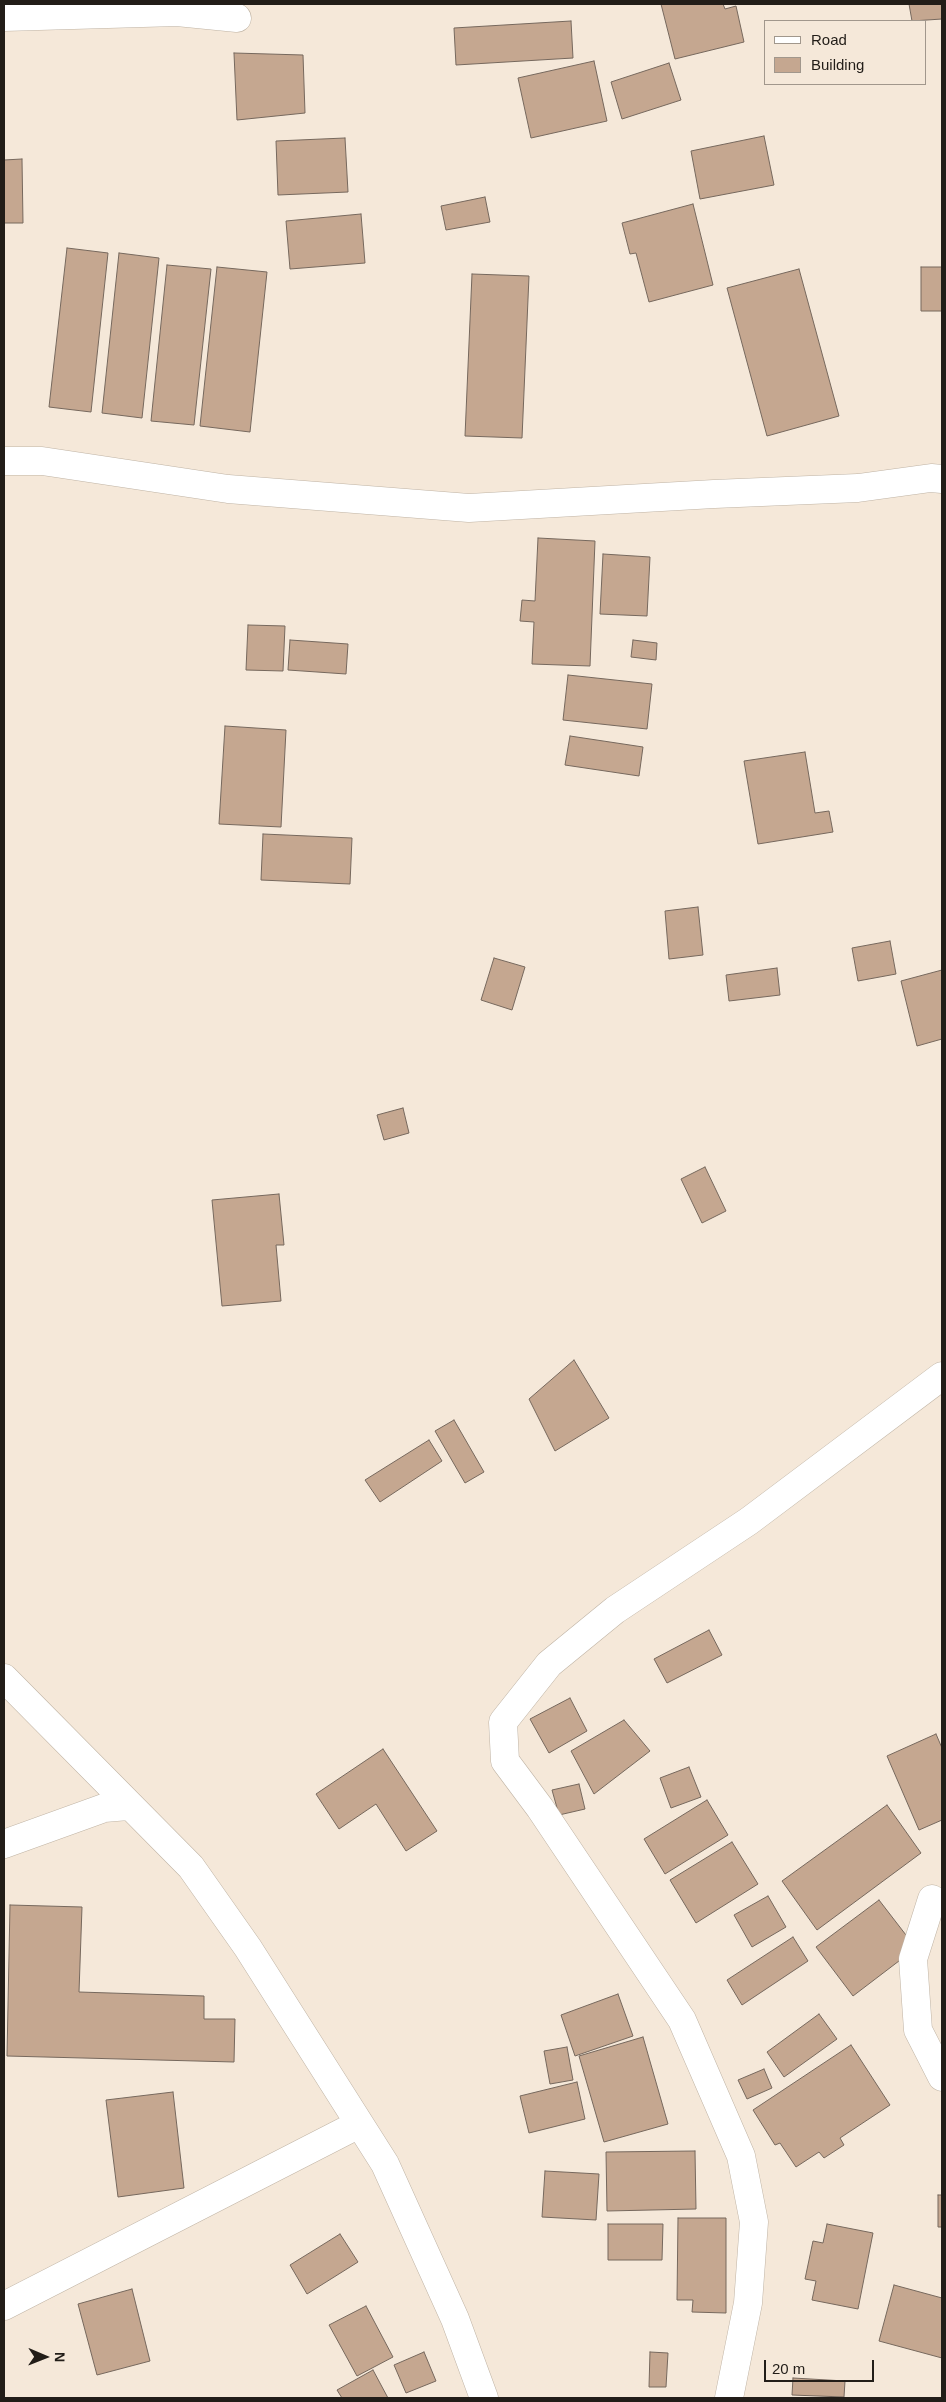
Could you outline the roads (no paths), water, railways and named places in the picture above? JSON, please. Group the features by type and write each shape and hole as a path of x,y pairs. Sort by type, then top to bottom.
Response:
{"street":[{"path":"4,17 177,12 237,18"},
{"path":"4,461 42,461 228,489 470,508 858,488 931,478 942,479"},
{"path":"729,2398 748,2303 754,2222 741,2156 682,2020 540,1808 505,1761 503,1722 549,1664 615,1610 749,1521 942,1376"},
{"path":"4,1678 191,1868 248,1948 385,2164 455,2319 484,2398"},
{"path":"4,1844 104,1808 128,1806"},
{"path":"932,1899 914,1959 918,2030 942,2078"},
{"path":"4,2306 359,2124"}]}
